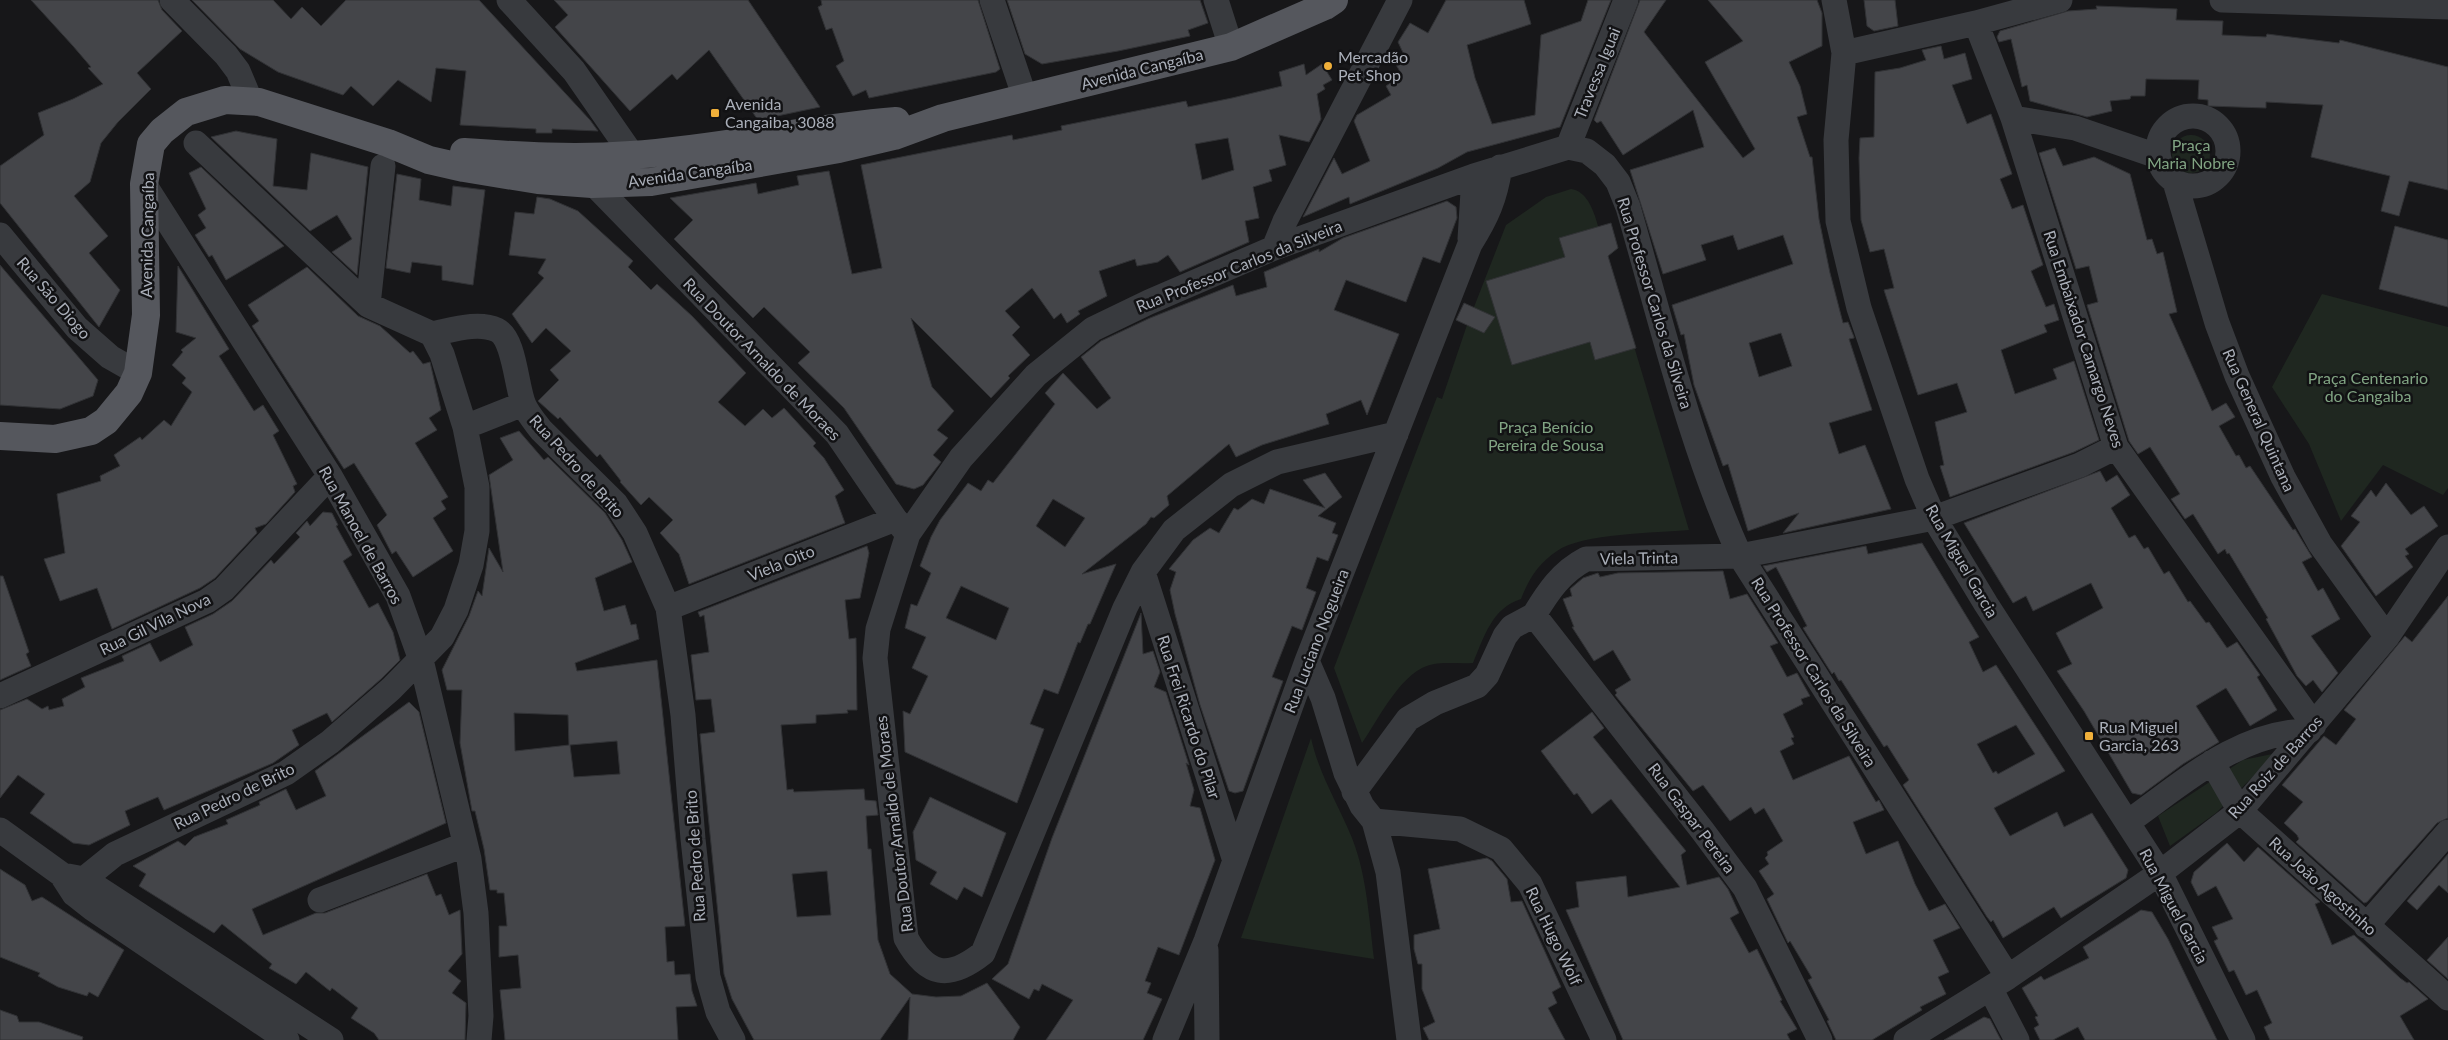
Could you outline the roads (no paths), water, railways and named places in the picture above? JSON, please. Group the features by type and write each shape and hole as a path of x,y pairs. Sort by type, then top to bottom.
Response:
{"main road":[{"name":"Avenida Cangaíba","path":"0,436 55,438 91,431 117,409 129,393 138,373 146,315 144,184 151,144 174,120 186,112 225,100 259,102 405,149 429,160 464,168 538,180 592,184 651,182 839,149 894,136 943,118 1232,47 1325,6 1334,0"},
{"name":"Avenida Cangaíba","path":"405,149 570,158 632,155 742,143 833,126 943,118"}],"street":[{"path":"172,0 226,55 238,71 252,102"},
{"path":"509,0 574,71 651,182"},
{"path":"992,0 1025,98"},
{"path":"1216,0 1232,47"},
{"path":"1274,248 1285,221 1400,0"},
{"name":"Travessa Iguai","path":"1568,147 1626,0"},
{"name":"Rua Miguel Garcia","path":"1834,0 1844,53 1836,140 1838,221 1860,308 1917,479 1934,518 1986,604 2160,873 2243,1040"},
{"path":"1844,53 1976,23 2060,0"},
{"path":"2222,0 2447,5"},
{"name":"Rua Embaixador Camargo Neves","path":"1976,23 2013,118 2116,447 2311,728"},
{"path":"2191,116 2203,117 2214,123 2222,131 2227,142 2228,154 2225,165 2219,175 2209,182 2198,186 2186,186 2175,182 2160,166 2157,156 2158,144 2162,133 2170,124 2180,118 2191,116"},
{"path":"2013,118 2075,128 2157,156"},
{"path":"196,143 368,304 432,334"},
{"name":"Rua Professor Carlos da Silveira","path":"901,526 1036,375 1085,335 1149,302 1274,248 1500,167 1568,147 1587,151 1605,165 1618,182 1628,207 1692,428 1722,516 1740,556 1999,983 2017,1040"},
{"name":"Rua Doutor Arnaldo de Moraes","path":"570,158 592,184 837,434 901,526 881,619 875,658 906,938 915,955 931,967 949,972 966,966 983,953 1125,608 1143,572 1174,530 1231,485 1277,462 1396,434"},
{"path":"368,304 383,166"},
{"name":"Rua Luciano Nogueira","path":"1165,1040 1206,941 1308,661 1470,244 1486,219 1496,196 1500,167"},
{"name":"Rua Luciano Nogueira","path":"1470,244 1474,176"},
{"name":"Rua General Quintana","path":"2175,182 2217,324 2237,376 2283,477 2320,544 2387,637"},
{"name":"Rua Manoel de Barros","path":"144,184 330,476 398,596 421,660 464,845 469,859 476,913 480,1028 465,1040"},
{"name":"Rua São Diogo","path":"2,241 77,328 110,357 138,373"},
{"name":"Rua Pedro de Brito","path":"73,882 115,854 286,773 330,742 391,690 442,638 456,610 471,565 477,531 477,487 465,426 442,354 432,334 471,327 498,331 507,342 524,404 541,430 616,504 635,533 668,608 683,715 697,886 708,977 718,1012 733,1040"},
{"path":"465,426 524,404"},
{"name":"Viela Trinta","path":"1534,615 1555,582 1571,566 1586,559 1740,556 1934,518 2080,465 2116,447"},
{"name":"Rua Gil Vila Nova","path":"0,696 208,601 224,590 330,476"},
{"name":"Viela Oito","path":"668,608 901,526"},
{"name":"Rua Roiz de Barros","path":"1906,1040 1999,983 2160,873 2240,811 2387,637 2448,547"},
{"name":"Rua Frei Ricardo do Pilar","path":"1143,572 1235,861"},
{"path":"1354,792 1408,719 1436,703 1477,686 1487,675 1505,636 1512,627 1534,615"},
{"name":"Rua Gaspar Pereira","path":"1534,615 1745,888 1820,1040"},
{"path":"1308,661 1323,698 1338,754 1354,792 1374,821 1388,872 1409,1040"},
{"path":"2128,822 2212,762 2249,743 2278,733 2311,728"},
{"name":"Rua João Agostinho","path":"2212,762 2240,811 2448,998"},
{"name":"Rua Hugo Wolf","path":"1374,821 1460,829 1501,849 1530,884 1604,1040"},
{"path":"0,830 287,1040"},
{"path":"2366,926 2448,832"},
{"path":"320,900 464,845"},
{"path":"73,882 331,1040"},
{"path":"1206,941 1207,1040"}],"place":[{"name":"Mercadão Pet Shop","path":"1328,66"},
{"name":"Avenida Cangaiba, 3088","path":"715,113"},
{"name":"Rua Miguel Garcia, 263","path":"2089,736"}],"park label":[{"name":"Praça Maria Nobre","path":"2191,154"},
{"name":"Praça Centenario do Cangaiba","path":"2368,387"},
{"name":"Praça Benício Pereira de Sousa","path":"1546,436"}]}
